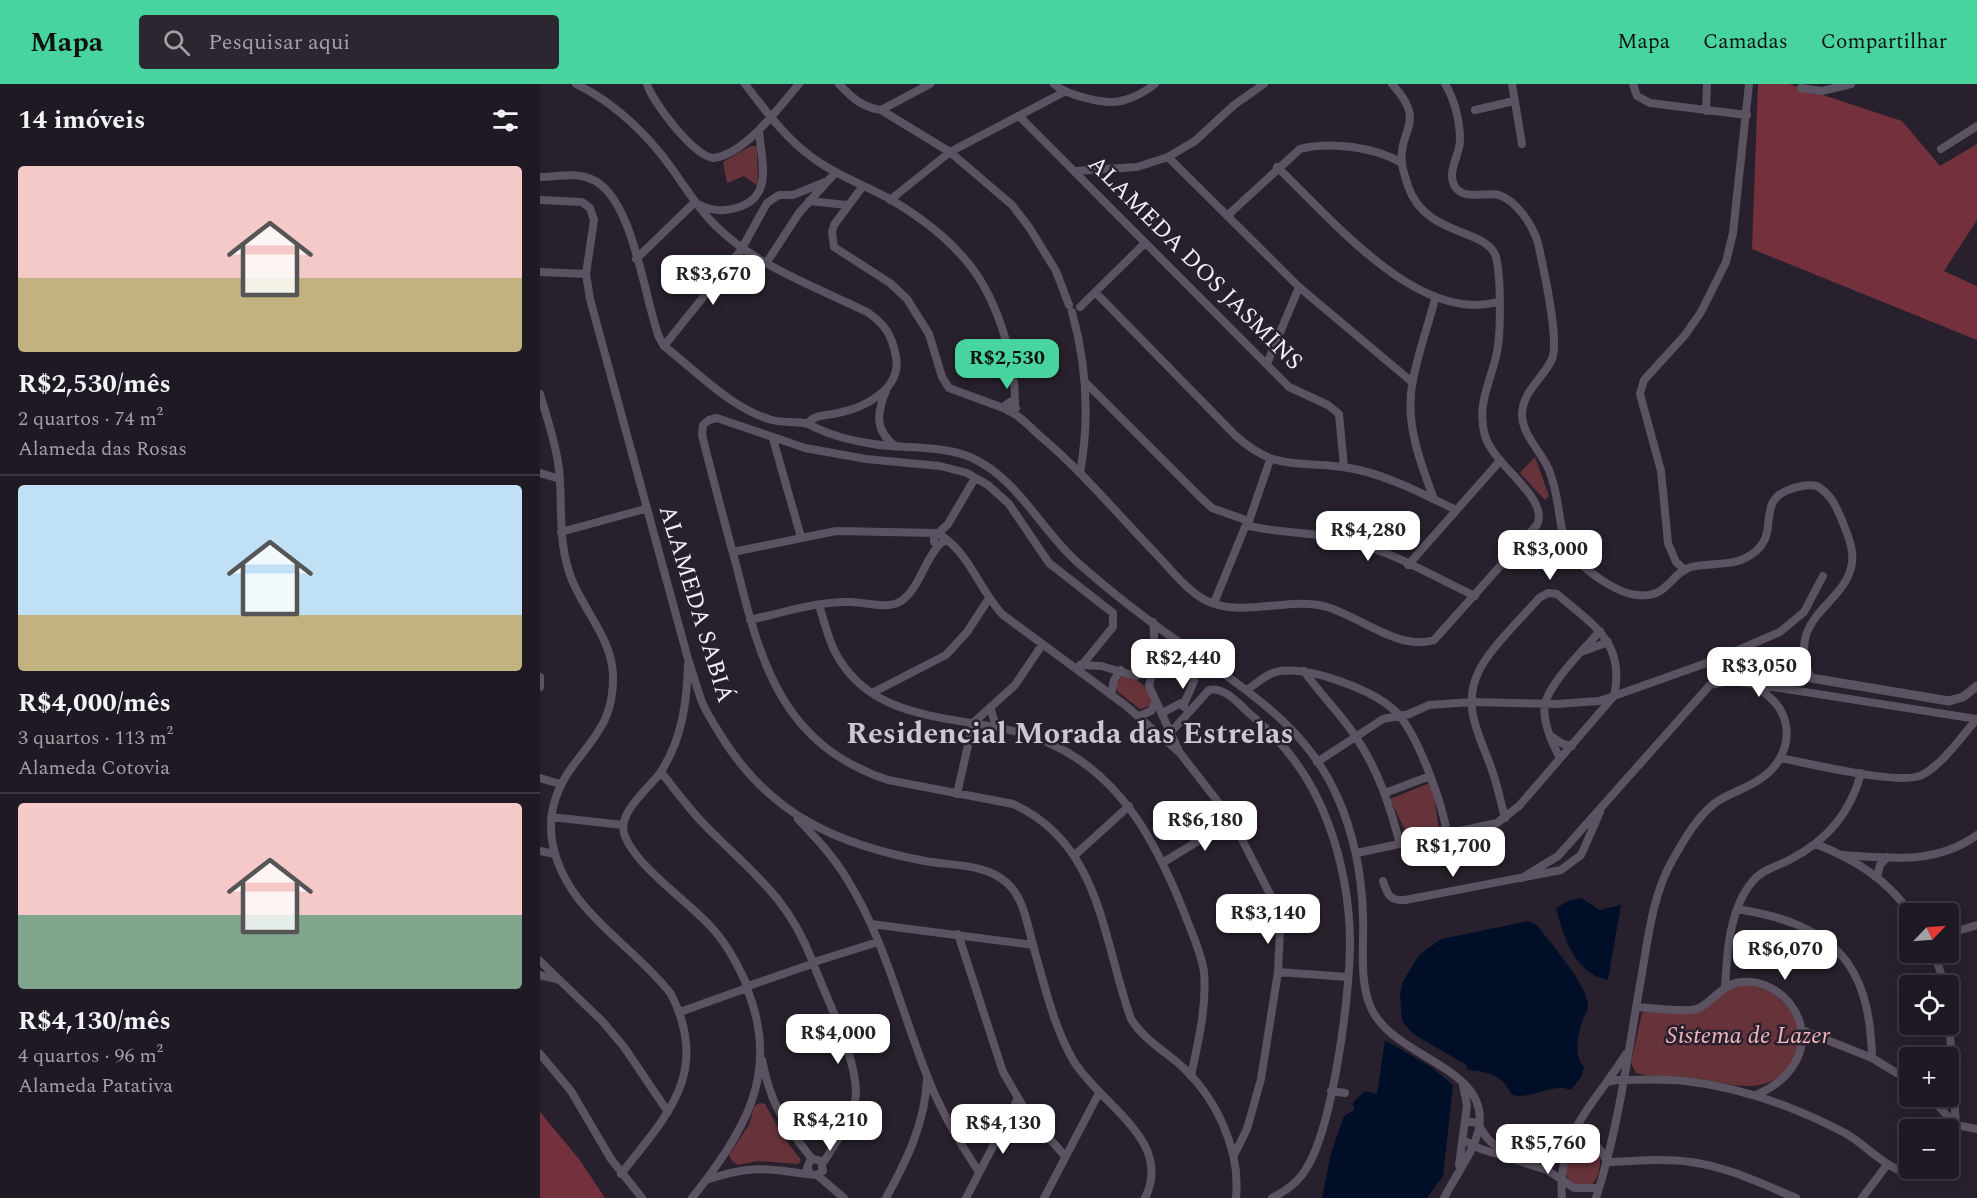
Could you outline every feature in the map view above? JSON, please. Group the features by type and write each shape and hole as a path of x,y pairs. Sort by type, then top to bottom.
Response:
{"street":[{"path":"576,84 605,101 636,126 660,153 714,225 741,250 864,310 882,322 891,334 897,363 894,377 878,409 879,422 884,435 896,447"},
{"path":"647,84 661,107 703,156 713,158 725,156 759,130 799,84"},
{"path":"745,84 771,117 808,154 835,173 890,200 956,250 980,282 1005,338 1012,366 1014,392 1011,407"},
{"path":"839,84 852,99 869,108 881,110 950,152 1012,205 1043,250 1065,294 1075,307 1074,322 1086,383 1086,432 1080,473"},
{"path":"881,110 930,84"},
{"path":"1054,84 1064,93 1119,102 1140,95 1155,84"},
{"path":"1076,171 1137,167 1168,157 1195,141 1234,105 1264,84"},
{"path":"863,186 834,225 832,241 834,247 890,283 907,299 929,334 944,381 949,388 1011,407 1020,419 1080,473 1115,513 1196,594 1214,603 1243,606 1319,606 1419,644 1434,640 1540,519 1539,506 1499,462 1486,437 1482,397 1497,351 1498,302 1493,250 1478,238 1445,227 1421,209 1408,187 1402,162 1411,119 1405,99 1392,84"},
{"path":"1445,84 1453,99 1459,134 1458,154 1452,173 1454,186 1464,194 1503,197 1524,216 1538,243 1554,348 1548,366 1526,396 1522,420 1528,435 1550,471 1566,548 1598,578 1619,590 1638,595 1664,590 1684,570 1723,565 1752,554 1767,536 1770,507 1774,498 1789,489 1809,485 1821,488 1834,503 1852,552 1848,576 1824,606 1806,636 1803,654 1811,678"},
{"path":"1512,84 1522,144"},
{"path":"1633,84 1636,96 1643,101 1747,115"},
{"path":"1706,111 1707,84"},
{"path":"1684,570 1676,562 1668,543 1661,471 1640,394 1644,380 1685,335 1701,312 1726,262 1732,233 1749,84"},
{"path":"1801,88 1813,91 1851,84"},
{"path":"890,200 950,152 1064,93"},
{"path":"1474,110 1514,101"},
{"name":"ALAMEDA DOS JASMINS","path":"1019,116 1289,387 1328,405 1339,414 1344,467"},
{"path":"1941,148 1977,126"},
{"path":"695,202 706,208 722,211 742,206 756,198 763,182 759,130"},
{"path":"1228,215 1277,167 1300,149 1310,146 1371,151 1402,162"},
{"path":"1168,157 1299,287 1412,382"},
{"path":"1277,167 1395,277 1435,299 1474,306 1498,302"},
{"path":"767,262 809,201 835,173"},
{"path":"540,177 582,176 601,184 620,210 655,326 664,346 733,400 760,416 777,422 808,423 816,428 860,442 952,452 988,467 1006,482 1075,560 1194,653 1248,689 1280,717 1317,762 1337,796 1357,853 1363,915 1364,975 1371,1008 1395,1039 1460,1078 1476,1101 1479,1126 1473,1146 1444,1198"},
{"path":"763,182 779,195"},
{"path":"664,346 741,250 767,203 779,195 793,195 825,182"},
{"name":"ALAMEDA SABIÁ","path":"540,200 582,202 591,208 594,220 586,274 590,299 645,509 703,704 743,767 793,814 840,839 888,854 969,867 999,877 1014,890 1019,899 1065,1043 1074,1061 1099,1093 1143,1141 1154,1165 1154,1177 1145,1198"},
{"path":"809,201 847,205"},
{"path":"636,259 695,202"},
{"path":"742,206 759,217"},
{"path":"1075,307 1096,293 1145,243"},
{"path":"540,272 586,274"},
{"path":"1267,364 1299,287"},
{"path":"1096,293 1235,435 1247,446 1270,460 1294,465 1344,467 1386,478 1456,510"},
{"path":"1434,499 1417,450 1411,409 1412,382 1435,299"},
{"path":"1086,383 1212,508 1264,529 1341,539 1408,565 1474,596"},
{"path":"808,423 813,417 839,413 859,406 886,391"},
{"path":"540,394 556,455 560,479 561,532 571,577 606,644 613,674 613,697 608,716 560,784 551,817 554,855 560,873 578,900 611,935 661,981 680,1012 684,1026 686,1060 679,1095 621,1174"},
{"path":"1085,676 1084,665 1114,624 1110,609 1049,563 1009,504 999,494 975,478 958,469 866,459 805,448 773,439 724,420 709,420 703,425 702,435 750,620 765,665 777,691 798,722 816,740 848,763 869,774 957,794 988,797 1030,812 1051,827 1076,855 1089,882 1131,1019 1142,1034 1191,1076 1214,1109 1234,1155 1238,1176 1236,1198"},
{"path":"773,439 801,537"},
{"path":"1214,603 1270,460"},
{"path":"1408,565 1499,462"},
{"path":"540,473 560,479"},
{"path":"750,620 819,605 850,602 885,605 899,602 914,586 975,478"},
{"path":"561,532 645,509"},
{"path":"733,552 801,537 850,530 919,534 940,539 957,551 988,600 1017,627 1139,716 1180,753 1232,820 1258,866 1278,917 1281,947 1260,1079 1247,1130 1234,1155"},
{"path":"1317,762 1383,719 1400,716 1429,705 1472,702 1583,703 1633,690 1715,660 1754,645 1795,622 1812,601 1823,576"},
{"path":"1357,853 1487,827 1505,818 1572,746 1614,696 1618,679 1616,657 1608,642 1557,594 1544,595 1539,598 1479,671 1471,716 1493,773 1505,818"},
{"path":"872,693 946,655 967,632 988,600"},
{"path":"819,605 829,639 840,661 872,693 909,712 1000,728 1049,742 1075,757 1100,776 1129,806 1164,862 1202,961 1204,990 1191,1076"},
{"path":"1136,676 1149,662 1155,636 1153,622"},
{"path":"1560,758 1545,718 1545,704 1553,688 1600,632"},
{"path":"1581,652 1608,642"},
{"path":"1101,643 1097,657 1101,666"},
{"path":"957,794 973,723 991,710 1015,685 1042,645"},
{"path":"1754,645 1756,659"},
{"path":"1149,686 1151,677 1157,669 1194,653"},
{"path":"1186,714 1184,704 1194,681 1194,653"},
{"path":"688,659 686,705 674,746 661,772 628,814 623,825 628,844 713,929 735,958 758,1016 761,1052 771,1098 784,1122 812,1160"},
{"path":"1715,660 1756,659 1779,664 1811,678 1928,700 1949,701 1963,697 1977,686"},
{"path":"1071,666 1101,666 1121,670 1136,676 1149,686 1180,753"},
{"path":"1111,695 1114,680 1121,670"},
{"path":"1248,689 1276,671 1304,671 1331,678 1381,701 1400,716 1430,776 1447,835"},
{"path":"1304,671 1357,738 1385,793 1400,844"},
{"path":"540,677 540,687"},
{"path":"1618,679 1621,685 1633,690"},
{"path":"1522,878 1550,864 1710,685 1730,681 1754,684 1791,692 1977,719"},
{"path":"1754,684 1780,708"},
{"path":"887,702 886,692 889,685"},
{"path":"1545,718 1556,704 1553,688"},
{"path":"1161,735 1171,732 1203,694 1209,690 1219,689 1270,731 1302,769 1318,800 1336,845 1347,907 1350,942 1348,977 1331,1091 1318,1144 1308,1167 1291,1187 1272,1198"},
{"path":"1596,1198 1607,1161 1655,907 1671,863 1703,813 1716,802 1775,768 1785,753 1786,740 1780,708 1783,699 1791,692"},
{"path":"1139,716 1151,711 1156,701"},
{"path":"1583,703 1592,711 1595,719"},
{"path":"686,705 703,704"},
{"path":"1162,713 1184,704"},
{"path":"991,710 1000,728"},
{"path":"1959,717 1965,733"},
{"path":"1780,758 1861,773 1915,778 1929,771 1977,719"},
{"path":"1551,736 1563,744 1572,746"},
{"path":"661,772 701,821 774,892 798,929 849,1056 856,1084 850,1115 823,1163 823,1171 813,1174 768,1167 736,1171 706,1180"},
{"path":"1725,988 1726,964 1737,909 1745,892 1756,877 1816,844 1842,815 1856,789 1861,773"},
{"path":"1385,793 1430,776"},
{"path":"540,778 560,784"},
{"path":"1383,881 1389,897 1394,901 1554,872 1576,861 1603,805"},
{"path":"1076,855 1129,806"},
{"path":"793,814 827,852 847,879 878,942 942,1110 979,1172"},
{"path":"551,817 623,825"},
{"path":"1164,862 1232,820"},
{"path":"1581,829 1590,835"},
{"path":"1842,855 1920,858 1937,855 1977,835"},
{"path":"827,852 840,839"},
{"path":"1816,844 1842,855 1877,877 1901,903"},
{"path":"540,851 554,855"},
{"path":"1877,877 1880,866 1887,857"},
{"path":"1550,864 1554,872"},
{"path":"1737,909 1794,921 1817,934 1837,951 1849,966 1866,999 1871,1023 1872,1058"},
{"path":"870,924 1033,945"},
{"path":"1959,931 1977,925"},
{"path":"958,934 1003,1072 1017,1100 1065,1156"},
{"path":"680,1012 813,963 878,942"},
{"path":"540,961 624,1047 668,1112"},
{"path":"1278,972 1348,977"},
{"path":"540,975 561,981"},
{"path":"1636,1007 1691,1010 1699,1008 1725,988 1745,982 1758,983 1780,993 1796,1012 1802,1030 1799,1053 1789,1071 1770,1089 1756,1095"},
{"path":"1802,1030 1872,1058 1899,1074"},
{"path":"1562,1198 1561,1177 1568,1141 1585,1110 1629,1051"},
{"path":"692,1198 725,1154 746,1119 754,1099 761,1052"},
{"path":"1178,1063 1196,1053"},
{"path":"540,1054 571,1091 621,1174 642,1198"},
{"path":"886,1198 899,1174 923,1115 927,1074"},
{"path":"1458,1170 1467,1099 1460,1078"},
{"path":"1607,1082 1683,1080 1756,1095 1847,1134 1887,1165 1899,1170"},
{"path":"1331,1091 1345,1093"},
{"path":"1044,1198 1099,1093"},
{"path":"754,1099 771,1098"},
{"path":"966,1198 1017,1100"},
{"path":"1941,1107 1951,1119"},
{"path":"923,1115 932,1110 942,1110"},
{"path":"1465,1121 1474,1121 1490,1141 1503,1150"},
{"path":"1959,1126 1977,1129"},
{"path":"1463,1140 1473,1146 1503,1150 1539,1162 1569,1185 1580,1190 1599,1188"},
{"path":"1503,1150 1524,1142 1550,1147 1568,1141 1592,1141 1601,1149 1607,1161"},
{"path":"725,1154 728,1163 736,1171"},
{"path":"1539,1162 1565,1154"},
{"path":"823,1163 817,1159 812,1160 807,1166 813,1174 844,1198"},
{"path":"1607,1161 1671,1160 1707,1165 1748,1178 1796,1198"},
{"path":"1862,1198 1887,1165"}],"green space":[{"path":"751,146 757,146 758,186 744,176 727,183 723,162"},
{"path":"1535,457 1549,496 1545,500 1520,473"},
{"path":"1122,676 1133,678 1145,687 1154,700 1152,705 1140,709 1117,691 1116,685"},
{"path":"1432,782 1439,830 1408,836 1390,799"},
{"name":"Sistema de Lazer","path":"1741,985 1760,988 1776,996 1789,1009 1797,1024 1800,1040 1797,1055 1788,1070 1772,1081 1750,1086 1636,1073 1631,1063 1642,1013 1647,1011 1694,1013 1726,991"},
{"path":"759,1103 765,1104 784,1138 801,1160 798,1164 758,1161 738,1165 732,1161 729,1155 749,1125 754,1107"},
{"path":"1580,1142 1590,1144 1599,1151 1600,1155 1597,1177 1586,1187 1573,1184 1566,1174 1572,1146"}],"shaded area":[{"path":"1758,84 1789,84 1902,121 1940,166 1977,144 1977,220 1944,271 1977,286 1977,340 1752,249"},
{"path":"540,1112 579,1159 605,1198 540,1198"}],"water":[{"path":"1581,898 1600,910 1621,905 1608,980 1596,976 1579,962 1572,953 1563,931 1556,908 1570,900"},
{"path":"1529,921 1537,925 1576,977 1587,998 1588,1007 1578,1037 1578,1057 1584,1067 1581,1077 1571,1090 1557,1088 1519,1096 1512,1095 1504,1083 1494,1076 1468,1070 1465,1064 1413,1034 1402,1021 1400,996 1402,983 1419,955 1441,939"},
{"path":"1385,1040 1431,1067 1453,1085 1443,1176 1427,1198 1322,1198 1331,1153 1344,1116 1354,1110 1353,1102 1365,1091 1377,1094"}],"district":[{"name":"Residencial Morada das Estrelas","path":"1070,734"}]}
